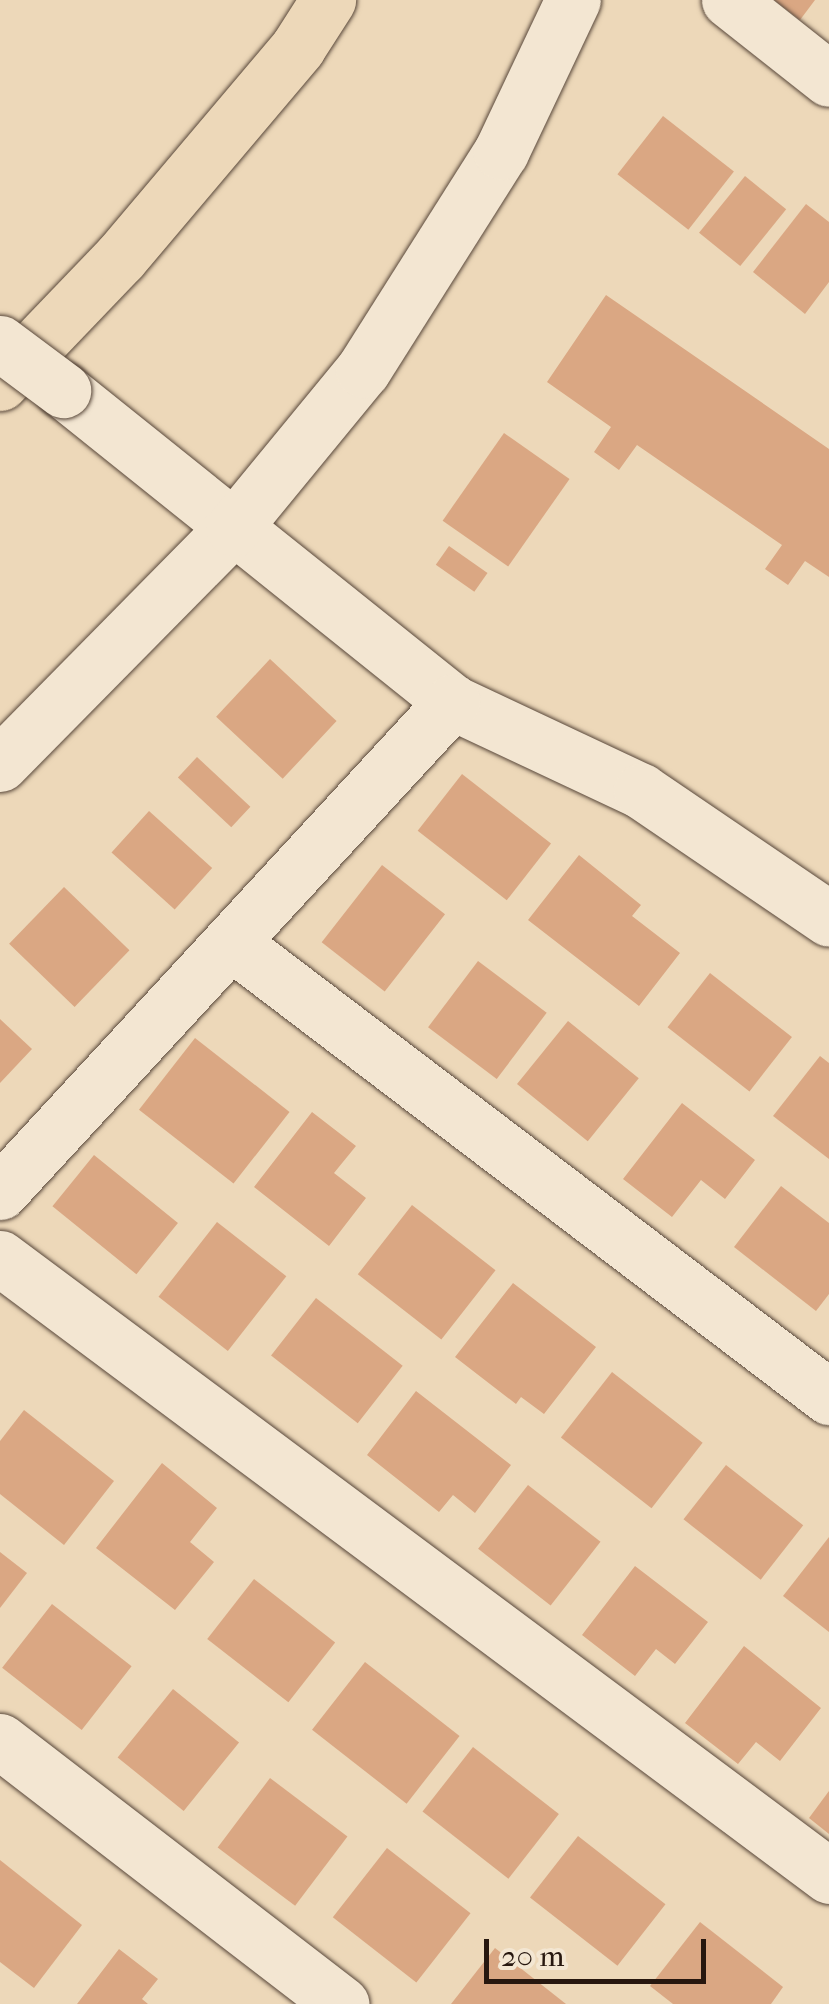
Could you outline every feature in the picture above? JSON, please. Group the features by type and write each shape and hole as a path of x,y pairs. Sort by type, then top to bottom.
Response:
{"highway":[{"path":"0,383 120,258 298,47 328,0"}],"street":[{"path":"0,764 232,528 363,370 501,152 573,0"},
{"path":"729,0 829,79"},
{"path":"0,342 452,702 641,790 826,909"},
{"path":"0,1192 233,944 452,702"},
{"path":"233,944 829,1397"},
{"path":"0,1258 829,1876"},
{"path":"0,1742 341,2004"}],"building":[{"path":"774,0 815,0 800,20"},
{"path":"663,116 734,171 688,230 617,174"},
{"path":"745,176 786,209 740,266 699,233"},
{"path":"806,204 829,222 829,282 805,314 753,272"},
{"path":"606,295 829,449 829,577 805,561 788,585 765,569 782,545 637,445 619,470 594,452 611,427 547,382"},
{"path":"504,433 570,479 508,567 443,521"},
{"path":"449,546 488,573 474,592 436,565"},
{"path":"270,659 337,721 283,779 216,717"},
{"path":"197,757 250,807 231,827 178,777"},
{"path":"462,774 551,844 507,900 418,831"},
{"path":"149,811 212,868 175,909 112,853"},
{"path":"579,855 641,905 632,916 680,953 639,1006 528,920"},
{"path":"382,865 445,914 385,991 322,942"},
{"path":"64,887 129,950 75,1007 9,944"},
{"path":"478,961 547,1013 497,1079 428,1027"},
{"path":"710,973 792,1037 749,1091 668,1027"},
{"path":"0,1019 32,1049 0,1083"},
{"path":"568,1021 639,1078 588,1141 517,1084"},
{"path":"195,1038 290,1112 234,1184 139,1110"},
{"path":"820,1056 829,1063 829,1159 773,1116"},
{"path":"682,1103 755,1160 725,1199 701,1180 672,1217 623,1179"},
{"path":"312,1112 356,1146 334,1173 366,1198 329,1246 254,1187"},
{"path":"94,1155 178,1223 136,1274 52,1206"},
{"path":"781,1186 829,1223 829,1294 816,1311 734,1247"},
{"path":"412,1205 496,1270 441,1340 358,1274"},
{"path":"217,1222 286,1276 228,1351 159,1297"},
{"path":"513,1283 596,1347 544,1414 521,1397 516,1404 455,1357"},
{"path":"316,1298 403,1366 358,1423 271,1356"},
{"path":"612,1372 703,1443 652,1508 561,1437"},
{"path":"416,1391 511,1465 475,1513 453,1495 439,1512 367,1455"},
{"path":"24,1410 114,1481 64,1545 0,1494 0,1441"},
{"path":"162,1463 217,1508 190,1542 214,1562 175,1610 96,1548"},
{"path":"726,1465 803,1525 761,1580 684,1519"},
{"path":"528,1485 600,1542 551,1605 478,1549"},
{"path":"829,1537 829,1632 783,1596"},
{"path":"0,1552 27,1573 0,1608"},
{"path":"635,1566 708,1622 675,1664 656,1649 635,1676 582,1635"},
{"path":"254,1579 335,1642 288,1702 207,1639"},
{"path":"52,1604 132,1666 82,1730 2,1668"},
{"path":"744,1646 821,1708 780,1761 756,1742 738,1764 685,1723"},
{"path":"365,1662 460,1736 407,1804 312,1730"},
{"path":"173,1689 239,1742 184,1811 118,1757"},
{"path":"473,1747 559,1814 508,1879 423,1812"},
{"path":"270,1778 347,1836 295,1906 218,1847"},
{"path":"829,1791 829,1834 809,1818"},
{"path":"578,1836 665,1904 617,1966 530,1897"},
{"path":"387,1848 471,1913 416,1983 333,1917"},
{"path":"0,1860 82,1925 34,1988 0,1962"},
{"path":"700,1922 783,1987 771,2004 673,2004 650,1986"},
{"path":"495,1948 566,2004 451,2004"},
{"path":"119,1949 158,1979 142,1999 148,2004 77,2004"}]}
